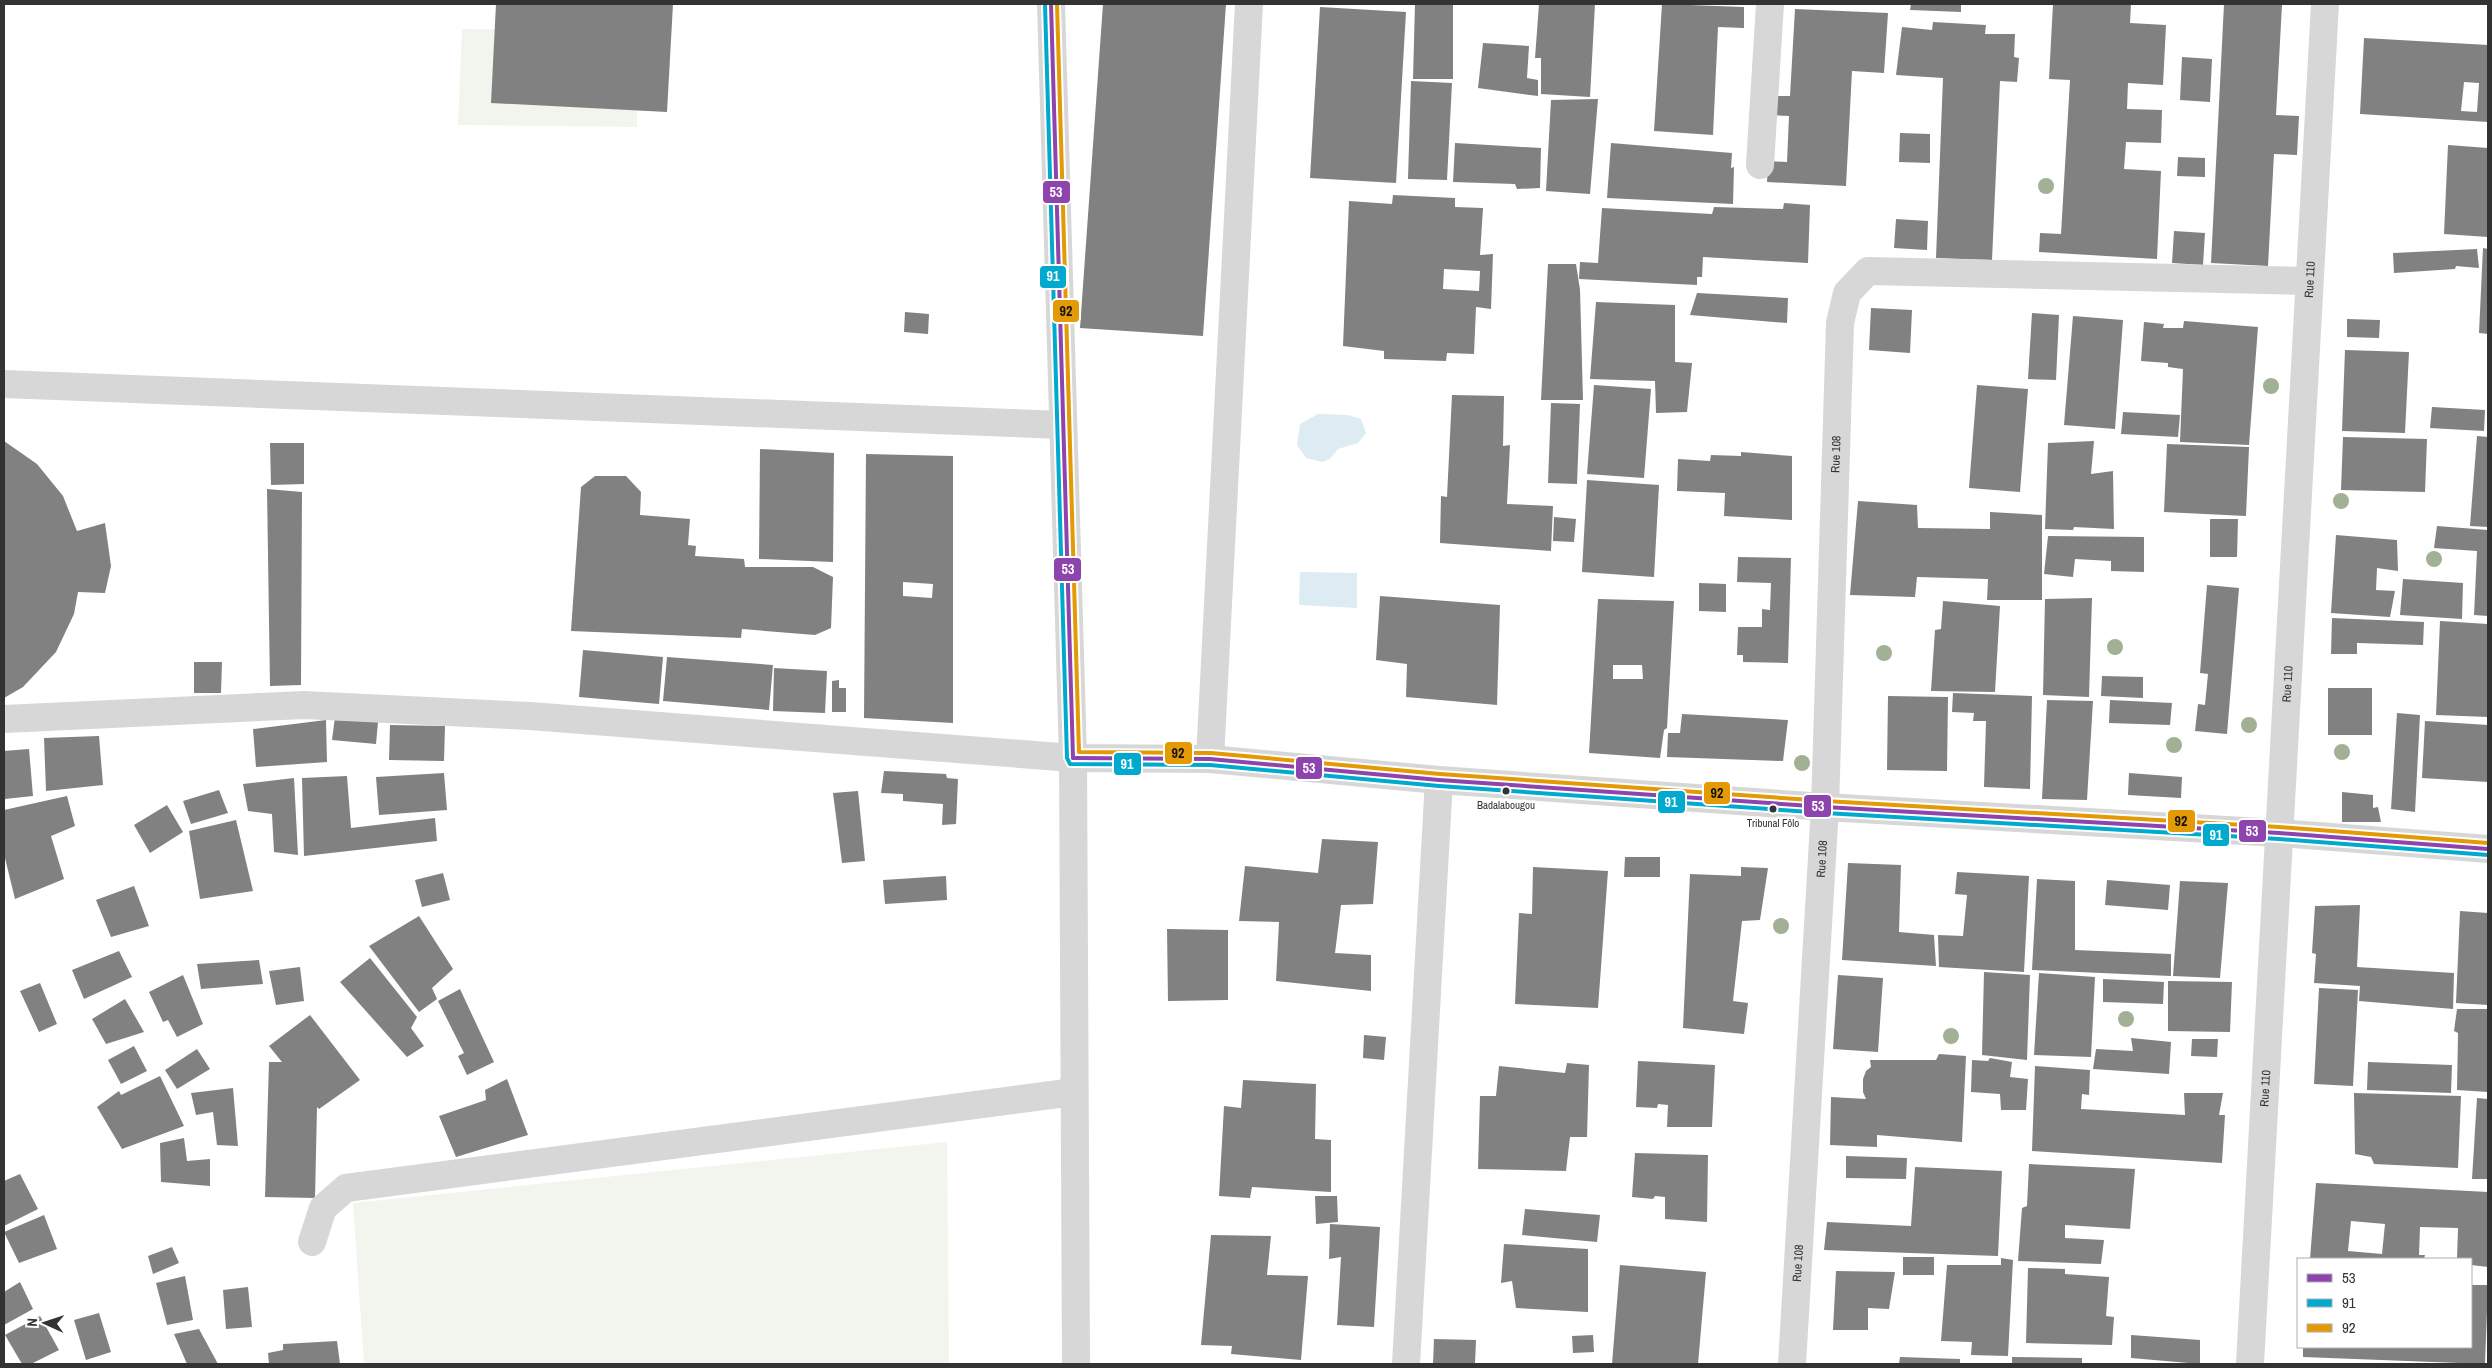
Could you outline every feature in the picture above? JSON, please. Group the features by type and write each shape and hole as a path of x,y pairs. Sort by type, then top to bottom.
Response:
{"street":[{"path":"1051,4 1073,758 1076,1364"},
{"path":"1210,758 1250,4"},
{"path":"1760,165 1770,4"},
{"name":"Rue 110","path":"2250,1364 2324,4"},
{"name":"Rue 108","path":"1792,1364 1826,807 1840,323 1848,292 1868,271 2309,281"},
{"path":"4,384 1063,425"},
{"path":"4,719 304,706 530,716 1073,758 1210,758 1439,780 1826,807 2279,833 2488,850"},
{"path":"1406,1364 1439,780"},
{"path":"312,1242 323,1208 346,1188 1074,1092"}],"shaded area":[{"path":"462,29 638,31 637,127 458,125"},
{"path":"1318,414 1348,415 1361,419 1366,433 1358,443 1338,449 1330,459 1322,462 1306,458 1297,445 1300,424"},
{"path":"1300,572 1357,573 1357,608 1299,605"},
{"path":"947,1142 949,1364 364,1364 353,1203"}],"building":[{"path":"496,4 673,4 667,112 491,103"},
{"path":"1103,4 1226,4 1203,336 1080,328"},
{"path":"1415,4 1453,4 1453,79 1413,79"},
{"path":"1539,4 1595,4 1590,97 1541,94 1541,58 1535,58"},
{"path":"1662,4 1744,7 1744,28 1718,27 1713,135 1654,131"},
{"path":"1911,4 1961,4 1961,12 1910,10"},
{"path":"2053,4 2131,4 2130,23 2166,25 2163,85 2128,83 2127,109 2162,110 2161,143 2126,142 2124,169 2161,171 2157,259 2039,252 2040,233 2061,234 2070,80 2049,79"},
{"path":"2224,4 2282,5 2276,115 2299,116 2297,155 2274,154 2268,266 2211,263"},
{"path":"1320,7 1406,12 1396,183 1310,178"},
{"path":"1795,9 1888,13 1884,73 1852,71 1846,186 1767,182 1768,161 1787,162 1789,116 1769,115 1770,96 1790,96"},
{"path":"1933,22 1986,25 1985,34 2015,34 2014,57 2019,58 2017,82 2000,81 1992,260 1936,258 1943,78 1896,75 1902,27 1932,30"},
{"path":"2364,38 2488,45 2488,122 2360,114","holes":["2464,82 2479,83 2477,112 2461,111"]},
{"path":"1483,43 1529,46 1527,78 1538,80 1538,96 1478,88"},
{"path":"2182,57 2212,59 2210,102 2180,100"},
{"path":"1411,81 1452,83 1447,180 1408,179"},
{"path":"1598,99 1590,194 1546,191 1551,100"},
{"path":"1900,133 1930,134 1930,163 1899,162"},
{"path":"1455,143 1541,148 1540,188 1517,189 1515,184 1453,182"},
{"path":"1611,143 1732,153 1731,168 1734,167 1733,204 1607,198"},
{"path":"2448,145 2488,148 2488,237 2444,234"},
{"path":"2178,157 2205,158 2205,177 2177,176"},
{"path":"1393,195 1455,198 1455,207 1483,208 1480,255 1493,254 1491,309 1476,307 1474,354 1447,353 1446,361 1384,359 1384,351 1343,346 1349,201 1392,204","holes":["1444,269 1480,271 1479,291 1443,289"]},
{"path":"1784,203 1810,205 1808,263 1703,257 1702,277 1697,277 1697,285 1579,279 1580,262 1598,263 1602,208 1712,214 1714,207 1783,209"},
{"path":"1896,219 1928,221 1927,250 1894,248"},
{"path":"2174,231 2205,233 2203,265 2172,263"},
{"path":"2483,248 2488,249 2488,334 2479,333"},
{"path":"2477,249 2479,268 2456,266 2455,269 2394,273 2393,253"},
{"path":"1548,264 1576,264 1580,290 1583,400 1541,400"},
{"path":"1697,293 1788,298 1787,323 1690,315"},
{"path":"1596,302 1675,305 1675,362 1692,363 1687,412 1656,413 1655,381 1590,379"},
{"path":"1871,308 1912,310 1910,353 1869,350"},
{"path":"905,312 929,314 928,334 904,332"},
{"path":"2032,313 2059,315 2056,380 2028,379"},
{"path":"2073,316 2123,320 2115,429 2064,425"},
{"path":"2347,319 2380,320 2379,338 2347,337"},
{"path":"2184,321 2258,327 2249,445 2180,442 2183,369 2168,367 2168,363 2141,361 2144,322 2164,324 2163,328 2183,328"},
{"path":"2345,350 2409,352 2405,433 2342,431"},
{"path":"1594,385 1651,389 1644,478 1587,474"},
{"path":"1977,385 2028,389 2020,492 1969,488"},
{"path":"1452,395 1504,396 1503,446 1510,445 1507,504 1553,506 1551,551 1440,543 1441,496 1447,497"},
{"path":"1551,403 1580,404 1577,484 1548,483"},
{"path":"2432,407 2485,410 2484,431 2430,428"},
{"path":"2123,412 2180,415 2178,437 2121,434"},
{"path":"2477,436 2488,437 2488,527 2470,526"},
{"path":"2343,437 2427,439 2425,492 2341,490"},
{"path":"4,441 37,464 63,496 77,531 105,523 111,566 105,593 78,592 74,614 56,652 23,687 4,698"},
{"path":"2094,441 2091,474 2113,471 2114,529 2074,527 2073,530 2045,529 2048,443"},
{"path":"270,443 304,443 304,484 271,485"},
{"path":"2167,444 2249,447 2246,516 2164,512"},
{"path":"760,449 834,453 833,562 759,559"},
{"path":"1741,452 1792,456 1792,520 1724,516 1725,493 1677,491 1678,459 1710,461 1711,455 1741,456"},
{"path":"866,454 953,456 953,723 864,718","holes":["903,582 933,584 932,598 903,596"]},
{"path":"595,476 626,476 641,492 640,515 690,519 688,545 696,546 695,556 744,559 745,567 813,567 833,577 831,628 815,635 742,629 741,638 571,631 581,487"},
{"path":"1587,480 1659,485 1654,577 1582,572"},
{"path":"267,489 302,492 301,685 270,686"},
{"path":"1858,501 1917,505 1918,528 1990,529 1990,512 2042,515 2042,600 1987,600 1988,579 1917,577 1915,597 1850,595"},
{"path":"1554,517 1576,519 1574,542 1553,541"},
{"path":"2210,519 2238,519 2237,557 2210,557"},
{"path":"2437,526 2488,530 2488,616 2474,615 2477,551 2434,548"},
{"path":"2336,535 2397,540 2398,571 2377,568 2376,590 2395,591 2390,617 2331,613"},
{"path":"2048,536 2144,537 2144,572 2111,571 2111,561 2075,559 2073,577 2044,574"},
{"path":"1738,557 1791,558 1788,663 1743,662 1743,655 1737,655 1738,627 1762,627 1762,609 1770,610 1771,583 1737,582"},
{"path":"2403,579 2463,583 2462,619 2400,615"},
{"path":"1699,583 1726,584 1726,612 1699,611"},
{"path":"2207,585 2239,588 2227,734 2195,731 2198,704 2205,705 2208,674 2200,673"},
{"path":"1380,596 1500,605 1497,705 1406,697 1407,664 1376,660"},
{"path":"2092,598 2089,697 2043,695 2045,599"},
{"path":"1598,599 1674,601 1667,728 1664,730 1660,758 1589,753","holes":["1613,665 1642,665 1643,679 1613,679"]},
{"path":"1943,601 2000,606 1995,692 1931,691 1935,630 1941,629"},
{"path":"2332,618 2424,622 2423,645 2357,643 2357,654 2331,654"},
{"path":"2440,621 2488,624 2488,717 2436,715"},
{"path":"583,650 663,657 659,704 579,697"},
{"path":"667,657 773,665 769,710 663,701"},
{"path":"194,662 222,662 221,693 194,693"},
{"path":"774,668 827,671 825,713 773,711"},
{"path":"2102,676 2143,677 2143,698 2101,696"},
{"path":"839,680 839,688 846,688 846,712 832,712 832,681"},
{"path":"2328,688 2372,688 2372,735 2328,735"},
{"path":"1953,693 2032,696 2030,789 1984,787 1986,721 1973,721 1974,713 1952,712"},
{"path":"1888,696 1948,697 1947,771 1887,770"},
{"path":"2047,700 2093,701 2087,800 2042,799"},
{"path":"2110,700 2172,703 2170,725 2109,723"},
{"path":"2397,713 2420,715 2415,812 2391,809"},
{"path":"1682,714 1788,720 1783,761 1667,757 1668,733 1680,733"},
{"path":"335,717 378,722 376,744 332,740"},
{"path":"326,720 327,762 256,767 253,729"},
{"path":"2425,721 2488,725 2488,782 2422,778"},
{"path":"390,725 445,726 444,761 389,760"},
{"path":"99,736 103,785 46,791 44,738"},
{"path":"29,749 33,796 5,799 4,751"},
{"path":"884,771 946,774 947,778 958,779 956,824 942,825 943,804 903,801 903,794 881,793"},
{"path":"444,773 447,810 379,815 376,777"},
{"path":"2129,773 2182,777 2181,798 2128,795"},
{"path":"347,776 351,828 435,818 437,841 304,856 302,778"},
{"path":"294,778 298,855 274,852 272,814 248,811 243,784"},
{"path":"219,790 228,813 191,824 183,801"},
{"path":"858,791 865,861 842,863 833,793"},
{"path":"2342,792 2373,795 2373,808 2378,807 2381,822 2342,822"},
{"path":"67,796 75,826 51,836 64,879 15,899 4,854 4,810"},
{"path":"167,805 183,832 150,853 134,825"},
{"path":"236,820 253,891 200,899 189,831"},
{"path":"1322,839 1378,842 1373,904 1341,905 1335,953 1371,955 1371,991 1276,981 1279,922 1239,921 1245,866 1318,873"},
{"path":"1625,857 1660,857 1660,877 1624,877"},
{"path":"1848,863 1901,865 1899,932 1934,935 1936,966 1842,960"},
{"path":"1533,867 1608,871 1598,1008 1515,1004 1519,913 1532,914"},
{"path":"1741,867 1768,868 1760,920 1742,921 1733,1001 1748,1003 1744,1034 1683,1028 1690,874 1741,876"},
{"path":"1957,872 2029,876 2024,972 1939,967 1938,935 1963,936 1967,895 1955,894"},
{"path":"443,873 450,900 422,907 415,880"},
{"path":"946,876 947,900 885,904 883,880"},
{"path":"2037,879 2075,881 2075,950 2171,954 2171,976 2032,970"},
{"path":"2107,880 2170,885 2168,910 2105,905"},
{"path":"2180,881 2228,883 2220,978 2173,976"},
{"path":"134,886 149,926 111,937 96,900"},
{"path":"2360,905 2357,967 2454,973 2453,1009 2359,1001 2360,986 2314,983 2316,954 2312,953 2315,906"},
{"path":"2460,911 2488,913 2488,1005 2456,1003"},
{"path":"419,916 453,969 432,988 437,999 419,1012 369,946"},
{"path":"1167,929 1228,930 1228,1000 1168,1001"},
{"path":"119,951 132,977 84,999 72,970"},
{"path":"370,958 417,1017 411,1028 424,1046 407,1057 340,982"},
{"path":"259,960 263,984 201,989 197,964"},
{"path":"300,967 304,1001 276,1005 269,971"},
{"path":"1984,972 2030,975 2027,1060 1982,1055"},
{"path":"2039,973 2095,977 2091,1057 2034,1055"},
{"path":"183,975 203,1024 177,1037 168,1020 163,1022 149,992"},
{"path":"1838,975 1883,978 1878,1052 1833,1049"},
{"path":"2103,979 2164,982 2163,1004 2103,1002"},
{"path":"2168,981 2232,982 2230,1032 2168,1031"},
{"path":"40,983 57,1024 39,1032 20,991"},
{"path":"2319,988 2358,990 2353,1086 2314,1084"},
{"path":"460,989 494,1062 467,1075 458,1056 464,1053 438,1001"},
{"path":"125,999 144,1032 106,1044 92,1019"},
{"path":"2457,1009 2488,1009 2488,1092 2457,1090 2458,1033 2454,1031"},
{"path":"310,1015 360,1080 319,1109 317,1107 315,1198 265,1197 269,1062 282,1062 269,1046"},
{"path":"1364,1035 1386,1037 1384,1060 1363,1058"},
{"path":"2131,1038 2171,1042 2169,1074 2093,1069 2096,1049 2133,1051"},
{"path":"2192,1039 2218,1039 2217,1057 2191,1056"},
{"path":"134,1046 147,1071 121,1084 108,1060"},
{"path":"197,1049 210,1069 177,1089 165,1070"},
{"path":"1939,1054 1966,1056 1962,1142 1877,1135 1877,1147 1830,1145 1831,1097 1866,1099 1863,1092 1863,1079 1866,1071 1871,1067 1870,1060 1936,1060"},
{"path":"1990,1058 2012,1062 2010,1077 2028,1079 2026,1110 2001,1110 2000,1094 1971,1092 1972,1060 1988,1061"},
{"path":"1638,1061 1715,1065 1712,1127 1667,1127 1668,1105 1658,1104 1657,1108 1636,1107"},
{"path":"2368,1062 2452,1065 2451,1093 2367,1090"},
{"path":"1567,1063 1589,1065 1587,1137 1570,1137 1566,1171 1478,1169 1480,1096 1496,1096 1499,1066 1565,1073"},
{"path":"2035,1066 2090,1070 2089,1095 2082,1094 2081,1109 2185,1115 2184,1093 2223,1093 2219,1115 2225,1115 2222,1163 2032,1151"},
{"path":"160,1076 184,1126 122,1149 97,1107 119,1091 121,1095"},
{"path":"507,1079 528,1135 456,1157 439,1116 486,1100 485,1090"},
{"path":"1243,1080 1316,1084 1315,1139 1331,1140 1331,1192 1252,1187 1250,1198 1219,1196 1224,1106 1241,1108"},
{"path":"233,1088 238,1146 217,1145 213,1112 196,1115 191,1093"},
{"path":"2354,1093 2461,1096 2458,1168 2374,1164 2371,1157 2355,1154"},
{"path":"2477,1098 2488,1099 2488,1179 2472,1179"},
{"path":"184,1138 187,1161 210,1159 210,1186 161,1182 160,1143"},
{"path":"1635,1153 1708,1155 1707,1222 1665,1219 1665,1197 1655,1196 1653,1199 1632,1197"},
{"path":"1846,1156 1907,1158 1906,1179 1846,1178"},
{"path":"2029,1164 2135,1169 2130,1229 2065,1225 2065,1238 2104,1240 2101,1264 2018,1261 2022,1208 2027,1206"},
{"path":"1915,1167 2002,1171 1998,1256 1824,1250 1827,1222 1911,1226"},
{"path":"20,1174 38,1209 4,1226 4,1181"},
{"path":"2316,1183 2488,1192 2488,1267 2472,1265 2472,1258 2457,1258 2458,1228 2420,1227 2419,1255 2425,1255 2424,1258 2310,1258","holes":["2351,1221 2385,1224 2382,1254 2348,1251"]},
{"path":"1315,1196 1337,1196 1338,1222 1316,1224"},
{"path":"1525,1209 1600,1215 1597,1242 1522,1235"},
{"path":"44,1215 57,1249 19,1263 4,1232"},
{"path":"1330,1224 1380,1227 1374,1327 1337,1325 1341,1257 1329,1259"},
{"path":"1211,1235 1271,1236 1267,1275 1308,1276 1301,1360 1231,1354 1232,1346 1201,1345"},
{"path":"1504,1244 1588,1249 1588,1312 1516,1308 1512,1281 1501,1283"},
{"path":"172,1247 179,1263 153,1274 148,1256"},
{"path":"1903,1257 1934,1257 1934,1275 1903,1275"},
{"path":"2001,1258 2013,1260 2008,1356 1971,1355 1972,1342 1941,1341 1947,1265 2001,1265"},
{"path":"1620,1265 1706,1272 1698,1364 1612,1364"},
{"path":"2028,1268 2065,1269 2065,1274 2109,1277 2106,1316 2114,1317 2112,1345 2026,1343"},
{"path":"1836,1271 1895,1272 1889,1309 1868,1308 1868,1330 1833,1330"},
{"path":"185,1276 193,1320 167,1325 156,1283"},
{"path":"20,1282 33,1309 4,1325 4,1292"},
{"path":"2472,1285 2488,1285 2485,1364 2303,1357 2303,1348 2472,1348"},
{"path":"248,1287 252,1327 226,1329 223,1290"},
{"path":"99,1313 111,1352 86,1360 74,1320"},
{"path":"40,1316 59,1350 31,1364 22,1364 5,1335"},
{"path":"199,1329 218,1364 187,1364 174,1334"},
{"path":"1593,1335 1594,1352 1573,1353 1572,1336"},
{"path":"2131,1335 2200,1340 2200,1364 2131,1358"},
{"path":"1434,1339 1476,1340 1475,1364 1433,1364"},
{"path":"337,1341 340,1364 269,1364 268,1353 283,1350 283,1344"},
{"path":"1900,1357 1960,1359 1960,1364 1899,1364"},
{"path":"2012,1357 2082,1358 2082,1364 2012,1364"}],"transit line":[{"name":"91","path":"1045,4 1067,758 1070,764 1210,765 1439,786 1825,813 2279,839 2488,855"},
{"name":"53","path":"1051,4 1073,758"},
{"name":"92","path":"1057,4 1079,752 1211,753 1440,774 1825,801 2279,827 2488,843"},
{"name":"53","path":"1073,758 1210,759 1439,780 1825,807 2279,833 2488,849"}],"place":[{"name":"Badalabougou","path":"1506,791"},
{"name":"Tribunal Fôlo","path":"1773,809"}]}
